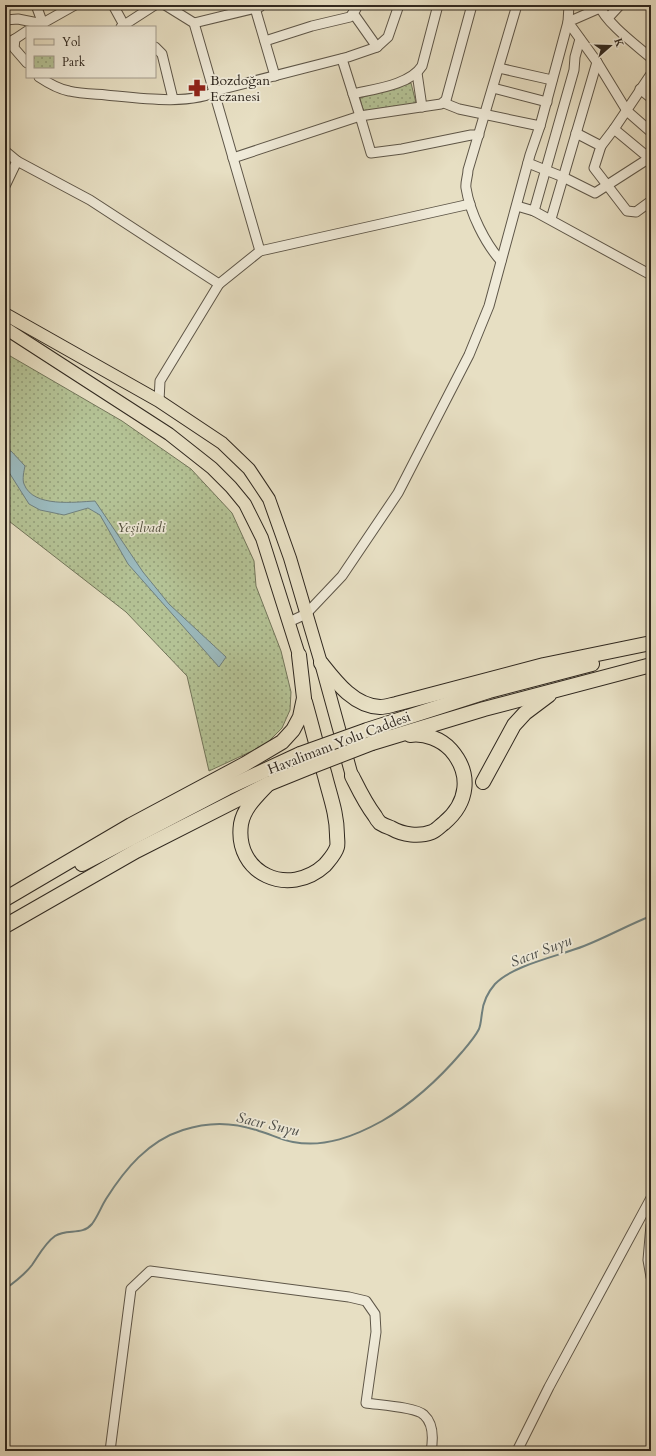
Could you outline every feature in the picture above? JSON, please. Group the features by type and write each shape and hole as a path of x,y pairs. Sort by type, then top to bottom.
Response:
{"highway":[{"path":"321,663 346,692 360,701 372,706 382,707 544,665 651,642"},
{"name":"Havalimanı Yolu Caddesi","path":"5,926 136,851 268,784 310,767 370,736 447,703 651,650"},
{"path":"268,784 247,809 241,823 244,852 250,863 259,872 270,877 282,880 296,880 309,876 320,869 329,860 337,848 337,819 304,698 299,655"},
{"name":"Havalimanı Yolu Caddesi","path":"5,910 73,868 226,788 300,754 370,736 396,736 484,709 651,665"},
{"path":"483,782 514,725 525,713 557,690"},
{"path":"5,899 131,825 245,764 282,742 293,730 300,717 304,698"},
{"path":"352,776 364,801 380,823 400,833 417,835 433,832 451,817 459,807 464,795 465,781 462,767 456,756 447,746 434,738 419,734 396,736"}],"main road":[{"path":"5,314 159,401 222,443 249,469 269,499 290,558 352,776"},
{"path":"5,328 169,434 212,468 231,487 244,504 262,538 299,655"}],"street":[{"path":"36,5 39,25"},
{"path":"5,20 18,19 39,25 75,5"},
{"path":"113,5 122,26 155,5"},
{"path":"165,5 194,23 260,251"},
{"path":"194,23 265,5"},
{"path":"41,78 55,86 69,91 142,98 174,99 209,96 219,90 342,59 377,47 388,37 399,5"},
{"path":"353,94 399,82 417,73 422,66 438,5"},
{"path":"444,103 472,5"},
{"path":"501,260 490,246 474,216 466,187 468,170 517,5"},
{"path":"289,622 306,614 342,576 398,493 469,355 489,306 528,163 547,102 568,22 569,5"},
{"path":"608,18 620,5"},
{"path":"257,6 275,76"},
{"path":"568,22 599,6 623,34 651,58"},
{"path":"265,41 312,26 350,17 355,9 377,47"},
{"path":"568,22 597,62 627,110 651,132"},
{"path":"5,44 15,40 26,32"},
{"path":"534,211 574,70 575,57 580,39"},
{"path":"15,40 14,48 26,62"},
{"path":"159,54 174,99"},
{"path":"342,59 371,153 402,149 471,135 479,135"},
{"path":"551,219 597,62"},
{"path":"499,68 552,80"},
{"path":"417,73 422,107"},
{"path":"651,74 614,130 600,146 594,168 627,212 636,212 651,201"},
{"path":"493,88 547,102"},
{"path":"640,89 651,98"},
{"path":"233,158 360,116 444,103 459,109 540,126"},
{"path":"528,163 563,177 595,193 650,158 614,130"},
{"path":"576,133 600,146"},
{"path":"5,151 17,161 90,200 219,284"},
{"path":"5,186 17,161"},
{"path":"159,401 160,381 219,284 260,251 470,204"},
{"path":"517,206 534,211 551,219 651,275"},
{"path":"517,1451 549,1387 651,1198"},
{"path":"651,1225 648,1260 651,1277"},
{"path":"110,1451 131,1289 150,1271 349,1297 366,1301 375,1314 376,1332 366,1403 413,1410 424,1415 430,1424 433,1438 431,1451"}],"green space":[{"path":"411,83 416,103 365,112 362,107 360,98"},
{"name":"Yeşilvadi","path":"5,353 122,421 191,469 232,513 254,561 256,586 281,651 291,692 290,710 282,728 265,745 209,771 187,676 126,612 5,518"}],"water":[{"path":"5,450 11,451 25,466 23,482 29,492 36,497 55,502 95,501 143,572 169,604 226,657 219,667 128,564 100,515 88,508 64,515 40,510 29,504 5,466"}],"waterway":[{"name":"Sacır Suyu","path":"5,1289 26,1272 45,1246 55,1236 64,1232 79,1231 88,1228 96,1218 106,1199 129,1167 138,1157 159,1141 170,1135 192,1127 211,1124 250,1128 289,1141 305,1143 328,1142 350,1136 361,1131 382,1121 415,1098 435,1081 453,1062 469,1044 479,1029 483,1005 486,998 490,990 503,977 524,966 574,950 651,916"}],"place":[{"name":"Bozdoğan Eczanesi","path":"197,88"}]}
